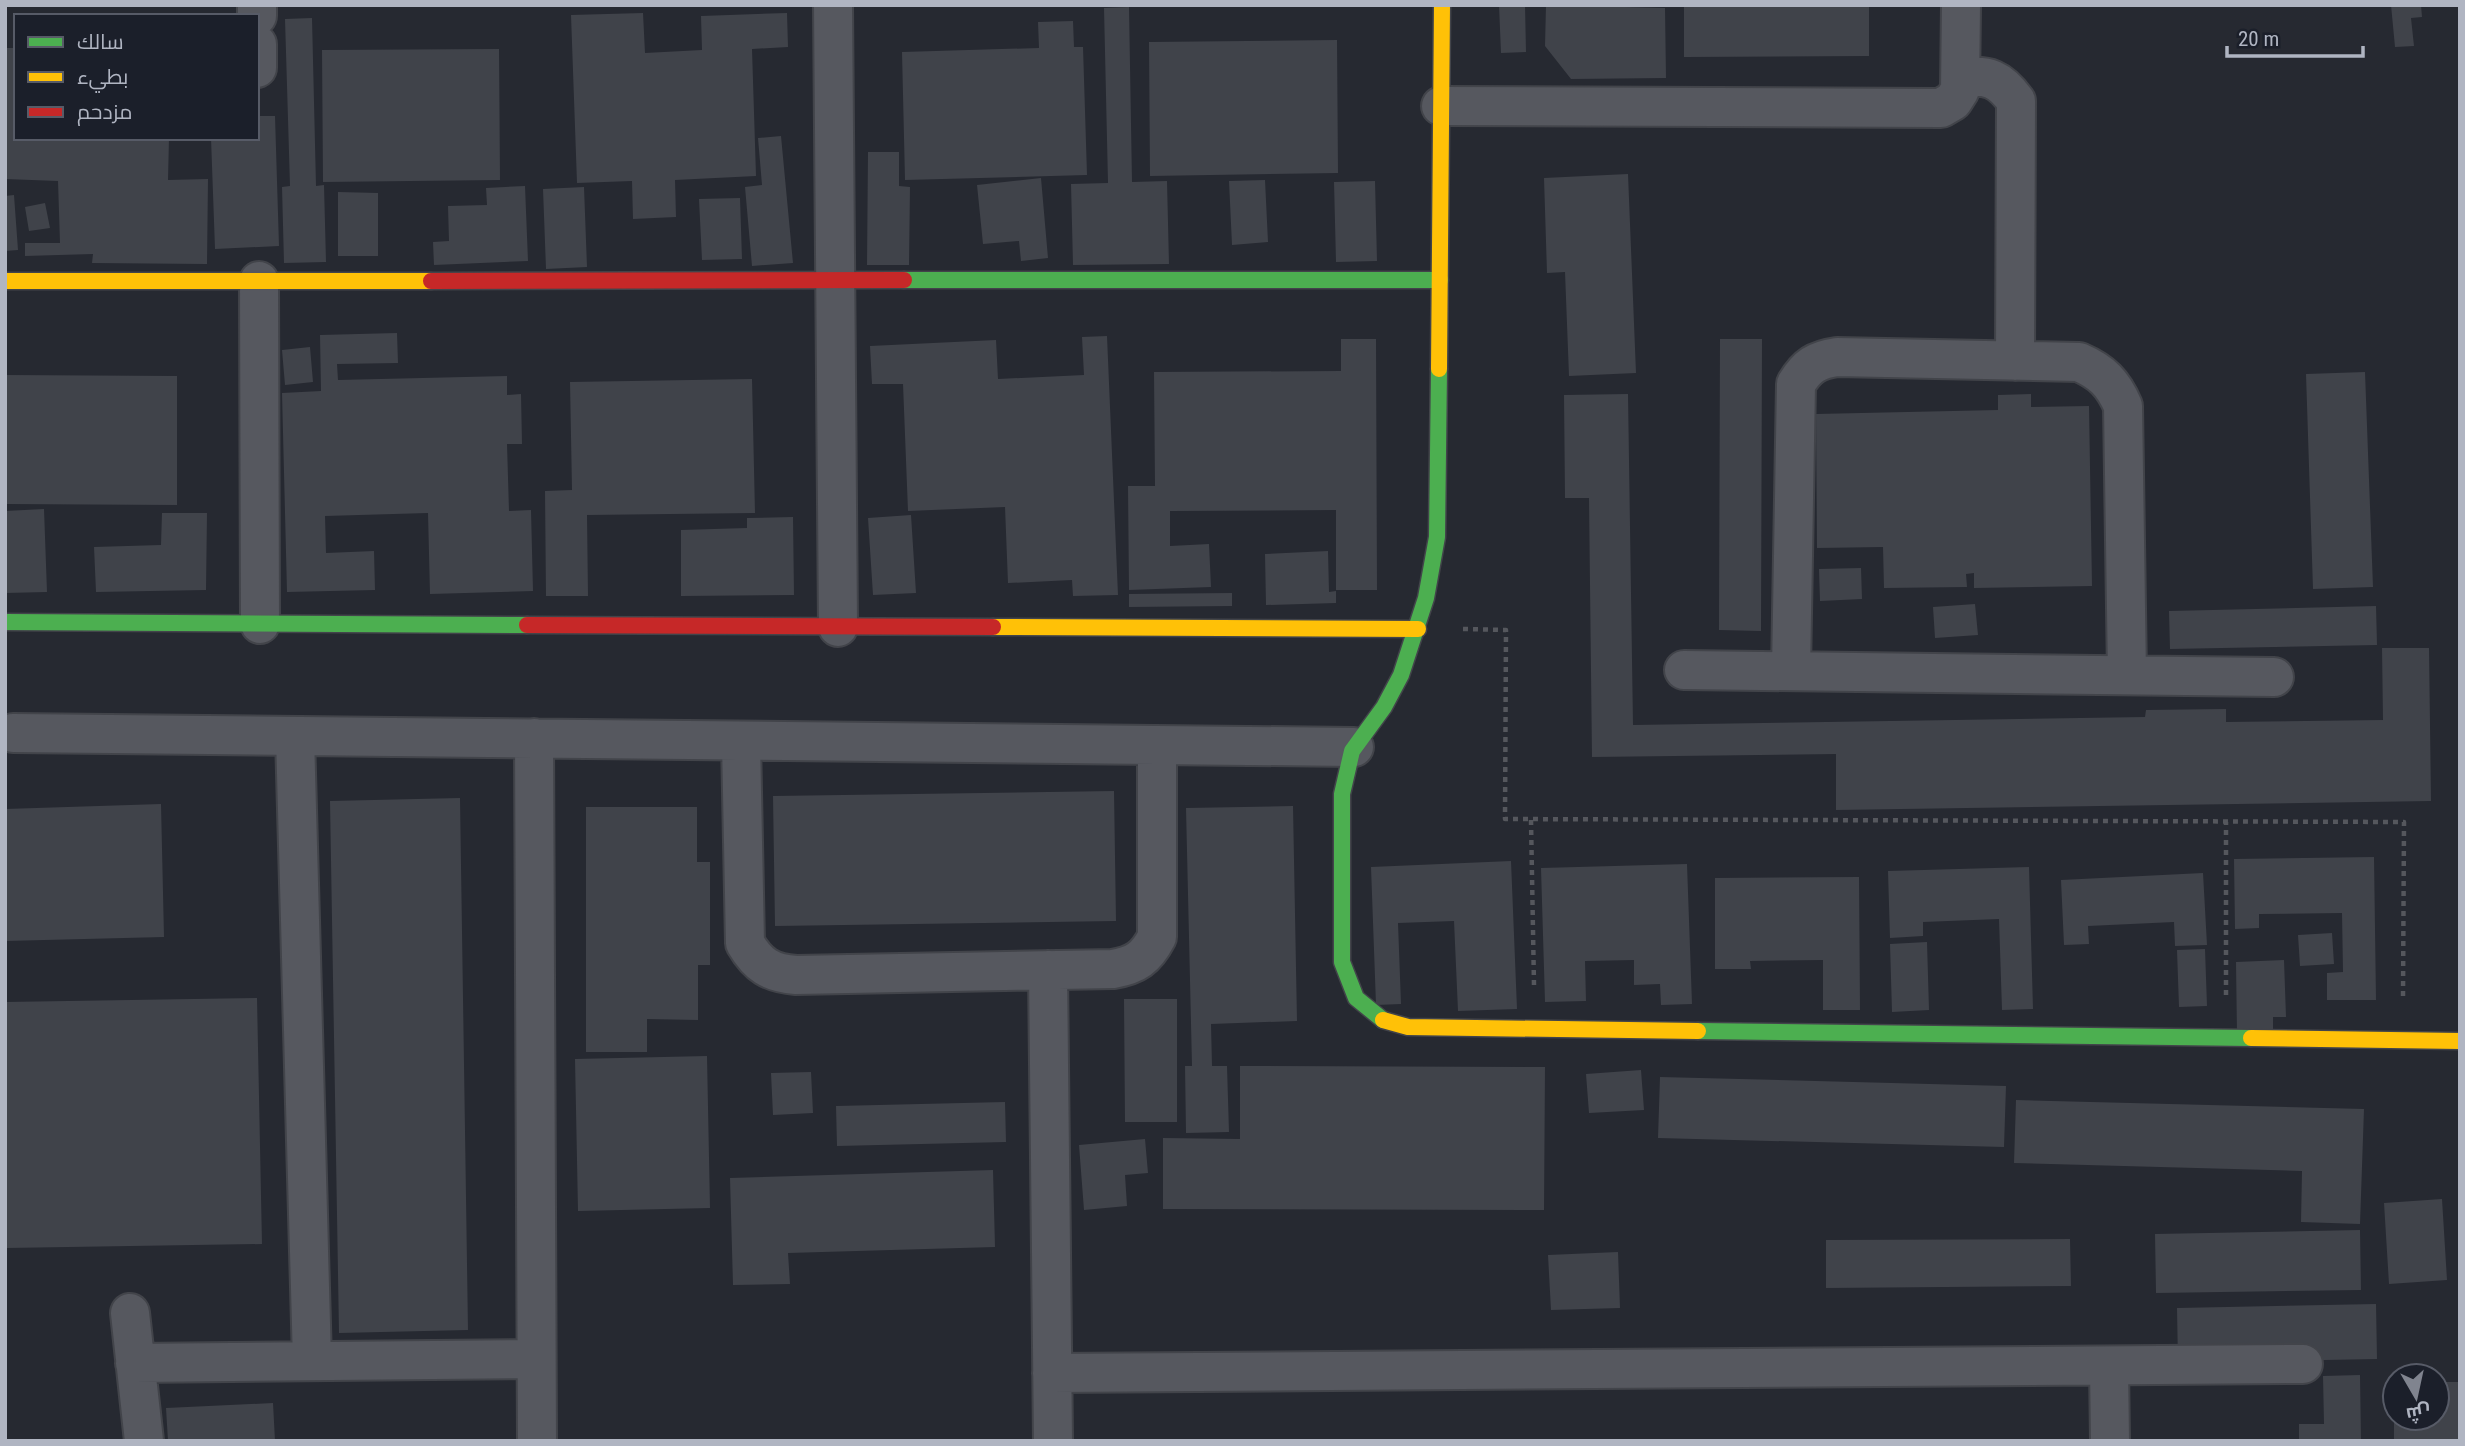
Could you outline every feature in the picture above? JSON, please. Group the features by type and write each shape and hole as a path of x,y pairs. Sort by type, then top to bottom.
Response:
{"street":[{"path":"833,5 838,627"},
{"path":"1442,5 1438,516 1432,569 1418,629 1393,693 1354,747 1342,794 1342,962 1346,982 1355,1000 1370,1015 1388,1023 1408,1027 2460,1041"},
{"path":"1441,106 1929,110 1953,101 1960,90 1961,5"},
{"path":"1962,78 1984,75 2003,83 2016,101 2015,360"},
{"path":"5,281 1440,280"},
{"path":"259,281 260,624"},
{"path":"1791,671 1796,384 1805,369 1819,359 1836,357 2079,362 2099,371 2114,386 2123,406 2127,676"},
{"path":"5,622 1418,629"},
{"path":"1684,670 2274,677"},
{"path":"13,733 1354,747"},
{"path":"295,736 312,1361"},
{"path":"534,738 537,1441"},
{"path":"741,741 745,943 756,962 775,973 796,975 1048,971 1132,965 1148,955 1157,937 1157,745"},
{"path":"1048,971 1052,1441"},
{"path":"130,1313 144,1441"},
{"path":"135,1363 536,1359"},
{"path":"1052,1373 2303,1364"},
{"path":"2109,1366 2110,1441"}],"path":[{"path":"1418,629 1506,630 1505,819 2404,822 2403,1040"},
{"path":"1531,820 1535,1028"},
{"path":"2225,1038 2226,822"}],"building":[{"path":"1499,5 1525,5 1526,52 1501,53"},
{"path":"1546,5 1665,8 1666,78 1571,79 1545,46"},
{"path":"1684,5 1869,5 1869,56 1684,57"},
{"path":"2391,5 2421,5 2422,17 2411,18 2414,46 2395,47"},
{"path":"1129,7 1132,182 1167,181 1169,264 1073,265 1071,184 1108,183 1104,8"},
{"path":"643,13 645,53 702,50 701,16 787,13 788,47 752,49 756,176 675,180 676,217 633,219 632,181 577,183 571,15"},
{"path":"312,18 316,186 324,185 326,262 284,263 282,187 290,186 285,19"},
{"path":"1073,21 1074,47 1083,47 1087,175 905,180 902,52 1039,48 1038,22"},
{"path":"1337,40 1338,173 1150,176 1149,42"},
{"path":"5,48 14,48 14,140 169,140 168,180 208,179 207,264 92,263 93,254 25,256 25,243 60,243 58,181 5,179"},
{"path":"499,49 500,180 323,182 322,50"},
{"path":"259,116 275,116 279,246 215,249 211,140 259,140"},
{"path":"781,136 793,263 752,266 745,187 762,185 758,138"},
{"path":"868,152 899,152 899,186 910,187 909,265 867,265"},
{"path":"1628,174 1636,373 1569,376 1565,272 1547,273 1544,178"},
{"path":"1041,178 1048,258 1021,261 1019,241 983,244 977,185"},
{"path":"1265,180 1268,242 1232,245 1229,181"},
{"path":"1375,181 1377,261 1336,262 1334,182"},
{"path":"525,186 528,261 434,265 433,242 449,241 448,206 487,205 486,188"},
{"path":"584,187 587,267 546,269 543,189"},
{"path":"338,192 378,193 378,256 338,256"},
{"path":"14,195 18,250 5,251 5,196"},
{"path":"740,198 742,259 702,260 699,199"},
{"path":"45,203 50,228 29,231 25,207"},
{"path":"397,333 398,363 337,364 338,380 507,376 507,395 521,394 522,444 507,444 509,511 531,510 533,591 430,594 428,513 325,516 326,553 374,551 375,590 287,592 282,393 321,391 320,335"},
{"path":"1107,336 1118,595 1073,596 1072,580 1008,583 1005,507 908,511 903,384 872,384 870,346 996,340 998,379 1084,375 1082,337"},
{"path":"1341,339 1376,339 1377,590 1336,590 1336,510 1170,511 1170,546 1209,544 1211,587 1129,590 1128,486 1155,486 1154,372 1341,371"},
{"path":"1720,339 1762,339 1761,631 1719,630"},
{"path":"310,347 313,382 285,385 282,350"},
{"path":"2365,372 2373,587 2313,589 2306,374"},
{"path":"5,375 177,376 177,505 5,504"},
{"path":"752,379 755,513 587,515 588,596 546,596 545,491 572,490 570,382"},
{"path":"1628,394 1633,725 2145,717 2146,710 2226,709 2226,722 2383,720 2382,648 2429,648 2431,801 1836,810 1836,754 1592,757 1589,498 1565,498 1564,395"},
{"path":"2031,394 2031,407 2089,406 2092,586 1974,588 1974,573 1966,574 1967,587 1884,588 1883,547 1817,548 1816,414 1998,410 1998,395"},
{"path":"44,509 47,592 5,593 5,511"},
{"path":"162,513 207,513 206,590 96,592 94,547 161,545"},
{"path":"911,515 916,593 873,595 868,518"},
{"path":"793,517 794,595 681,596 681,530 747,528 747,518"},
{"path":"1328,551 1329,592 1336,591 1336,603 1266,605 1265,554"},
{"path":"1861,568 1862,599 1820,601 1819,569"},
{"path":"1232,593 1232,606 1129,607 1129,594"},
{"path":"1975,604 1978,635 1935,638 1933,607"},
{"path":"2376,606 2377,645 2170,649 2169,611"},
{"path":"1114,791 1116,921 775,926 773,796"},
{"path":"460,798 468,1330 339,1333 330,801"},
{"path":"161,804 164,937 5,941 5,809"},
{"path":"1293,806 1297,1021 1211,1024 1212,1066 1227,1066 1229,1132 1186,1133 1185,1066 1192,1066 1186,808"},
{"path":"586,807 697,807 697,862 710,862 710,965 698,965 698,1020 647,1019 647,1052 586,1052"},
{"path":"2374,857 2376,1000 2327,1000 2327,973 2343,972 2342,913 2259,914 2259,928 2235,929 2234,859"},
{"path":"1511,861 1517,1009 1458,1011 1454,921 1398,923 1401,1004 1376,1005 1371,867"},
{"path":"1687,864 1692,1004 1661,1005 1660,984 1634,985 1634,960 1585,961 1586,1001 1545,1002 1541,868"},
{"path":"2029,867 2033,1009 2002,1010 1999,919 1923,922 1923,936 1890,938 1888,871"},
{"path":"2203,873 2207,945 2175,946 2174,922 2088,926 2089,944 2064,945 2061,880"},
{"path":"1859,877 1860,1010 1823,1010 1823,960 1750,961 1751,969 1715,969 1715,878"},
{"path":"2332,933 2334,964 2300,966 2298,935"},
{"path":"1927,942 1929,1010 1892,1012 1890,944"},
{"path":"2205,949 2207,1006 2179,1007 2177,950"},
{"path":"2284,960 2286,1017 2273,1017 2273,1032 2237,1034 2236,962"},
{"path":"257,998 262,1244 6,1248 5,1002"},
{"path":"1124,999 1177,999 1177,1122 1125,1122"},
{"path":"707,1056 710,1208 578,1211 575,1059"},
{"path":"1240,1066 1545,1067 1544,1210 1163,1209 1163,1138 1240,1139"},
{"path":"1641,1070 1644,1110 1589,1113 1586,1074"},
{"path":"811,1072 813,1113 773,1115 771,1073"},
{"path":"1660,1077 2006,1086 2004,1147 1658,1138"},
{"path":"2016,1100 2364,1109 2360,1224 2301,1222 2302,1171 2014,1163"},
{"path":"1005,1102 1006,1142 837,1146 836,1106"},
{"path":"1145,1139 1148,1173 1125,1175 1127,1206 1084,1210 1079,1145"},
{"path":"993,1170 995,1247 788,1253 790,1284 733,1285 730,1178"},
{"path":"2442,1199 2447,1280 2389,1284 2384,1203"},
{"path":"2360,1230 2361,1290 2156,1293 2155,1234"},
{"path":"2070,1239 2071,1286 1826,1288 1826,1240"},
{"path":"1618,1252 1620,1308 1551,1310 1548,1255"},
{"path":"2376,1304 2377,1359 2178,1363 2177,1308"},
{"path":"2360,1375 2361,1441 2299,1441 2299,1424 2324,1424 2323,1376"},
{"path":"2451,1382 2460,1382 2460,1441 2394,1441 2394,1432 2451,1432"},
{"path":"273,1403 275,1441 168,1441 166,1408"}],"traffic: fast":[{"path":"904,280 1440,280"},
{"path":"1383,1020 1356,998 1342,962 1342,794 1352,751 1384,707 1401,675 1426,598 1437,537 1439,369"},
{"path":"5,622 527,625"},
{"path":"1698,1031 2251,1038"}],"traffic: slow":[{"path":"1439,369 1442,5"},
{"path":"5,281 431,281"},
{"path":"993,627 1418,629"},
{"path":"1383,1020 1408,1027 1698,1031"},
{"path":"2251,1038 2460,1041"}],"traffic: jam":[{"path":"431,281 904,280"},
{"path":"527,625 993,627"}]}
